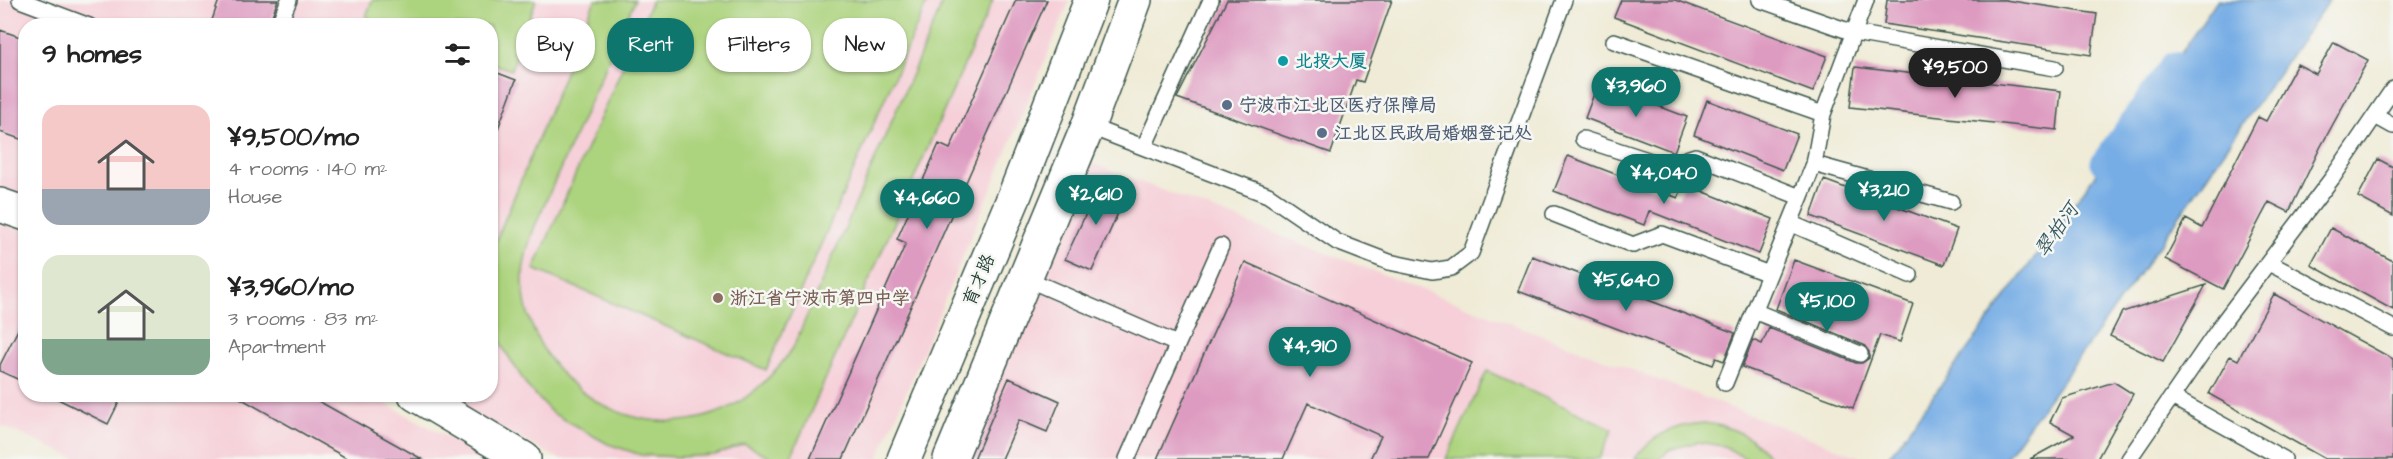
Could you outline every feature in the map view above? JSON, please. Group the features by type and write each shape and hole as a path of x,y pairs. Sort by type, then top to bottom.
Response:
{"main road":[{"name":"育才路","path":"904,459 1014,197 1091,0"},
{"path":"950,459 1088,126 1135,0"},
{"path":"0,206 18,212"},
{"path":"428,402 524,459"}],"lane":[{"path":"20,0 68,18"},
{"path":"281,18 289,0"},
{"path":"1144,147 1211,0"},
{"path":"1088,126 1268,195 1337,242 1389,262 1432,271 1451,268 1471,253 1564,0"},
{"path":"1760,0 1854,33 2055,68"},
{"path":"1725,383 1814,164 1823,114 1866,0"},
{"path":"1614,41 1823,114"},
{"path":"2129,459 2224,321 2333,177 2393,89"},
{"path":"2375,116 2393,126"},
{"path":"1583,139 1666,166 1695,156 1800,198"},
{"path":"1814,164 1951,202"},
{"path":"1554,214 1633,245 1662,234 1769,274"},
{"path":"1790,223 1910,275"},
{"path":"1127,459 1221,246"},
{"path":"2269,262 2393,328"},
{"path":"1025,278 1177,344"},
{"path":"1754,311 1860,354"},
{"path":"2172,397 2284,459"}],"shaded area":[{"name":"浙江省宁波市第四中学","path":"0,0 1070,0 878,459 560,459 449,402 498,402 498,18 18,18 18,199 0,193"},
{"path":"1086,161 1865,459 958,459"},
{"path":"0,222 18,228 18,402 383,402 488,459 77,459 0,425"}],"green space":[{"path":"372,0 536,0 530,18 516,18 516,56 511,70 498,65 498,18 366,17"},
{"path":"595,0 635,0 627,18 607,18 607,63 534,228 523,274 528,315 541,346 561,373 586,394 615,410 647,420 680,421 714,414 748,396 777,369 793,348 939,12 942,0 993,0 790,459 775,459 744,444 715,455 678,457 641,455 608,444 552,413 527,386 502,346 498,331 498,236 565,72 595,72 595,18 588,18"},
{"path":"652,0 928,0 907,48 907,18 823,18 823,72 896,72 766,370 534,269 620,72 694,72 694,18 644,18"},
{"path":"1487,371 1613,429 1599,459 1446,459"},
{"path":"1704,423 1724,427 1750,438 1771,459 1746,459 1724,446 1697,442 1669,450 1660,459 1635,459 1641,450 1665,432"}],"water":[{"path":"2217,0 2329,0 2140,273 2005,459 1887,459 2139,115"}],"building":[{"path":"219,0 278,0 271,18 213,18"},
{"path":"1016,0 1047,0 843,459 810,459 906,243 897,239 939,144 950,149"},
{"name":"北投大厦","path":"1227,0 1392,0 1363,82 1356,80 1331,153 1177,98"},
{"path":"1621,0 1675,0 1827,56 1813,92 1614,17"},
{"path":"1887,0 2005,0 2097,14 2091,55 1884,24"},
{"path":"0,30 18,36 18,138 0,132"},
{"path":"2334,42 2368,60 2320,148 2289,212 2269,202 2223,289 2165,259 2186,219 2202,228 2258,117 2266,121 2297,64 2316,74"},
{"path":"1855,67 2061,91 2057,130 1850,107"},
{"path":"498,73 516,80 498,129"},
{"path":"1598,83 1687,117 1674,152 1585,118"},
{"path":"1707,100 1797,134 1783,170 1694,135"},
{"path":"1568,156 1678,198 1684,184 1773,219 1759,254 1649,211 1644,225 1554,191"},
{"path":"2378,159 2393,167 2393,216 2358,197"},
{"path":"1824,180 1957,229 1944,265 1811,216"},
{"path":"1101,181 1127,193 1092,271 1065,259"},
{"path":"2331,228 2393,261 2393,310 2311,265"},
{"path":"1532,256 1735,333 1724,361 1716,358 1713,365 1518,291"},
{"path":"1794,260 1913,304 1900,342 1880,335 1853,408 1742,367 1753,340 1762,344 1769,328 1856,363 1862,363 1869,358 1869,352 1864,345 1776,309"},
{"path":"1245,262 1472,363 1429,459 1370,459 1381,436 1308,403 1283,459 1157,459"},
{"path":"2206,285 2163,362 2110,336 2122,312"},
{"path":"2274,294 2393,359 2393,459 2325,459 2209,394 2230,356 2238,360"},
{"path":"18,330 18,379 0,371 0,365"},
{"path":"1009,378 1060,401 1047,432 1019,420 1002,459 974,459"},
{"path":"2114,382 2133,394 2097,459 2030,459 2074,435 2050,422 2062,398"},
{"path":"64,402 119,402 108,424"},
{"path":"247,402 320,402 422,459 348,459"}],"waterway":[{"name":"翠柏河","path":"2104,163 2174,65"}],"place":[{"name":"北投大厦","path":"1283,61"},
{"name":"宁波市江北区医疗保障局","path":"1227,105"},
{"name":"江北区民政局婚姻登记处","path":"1322,133"},
{"name":"浙江省宁波市第四中学","path":"718,298"}]}
